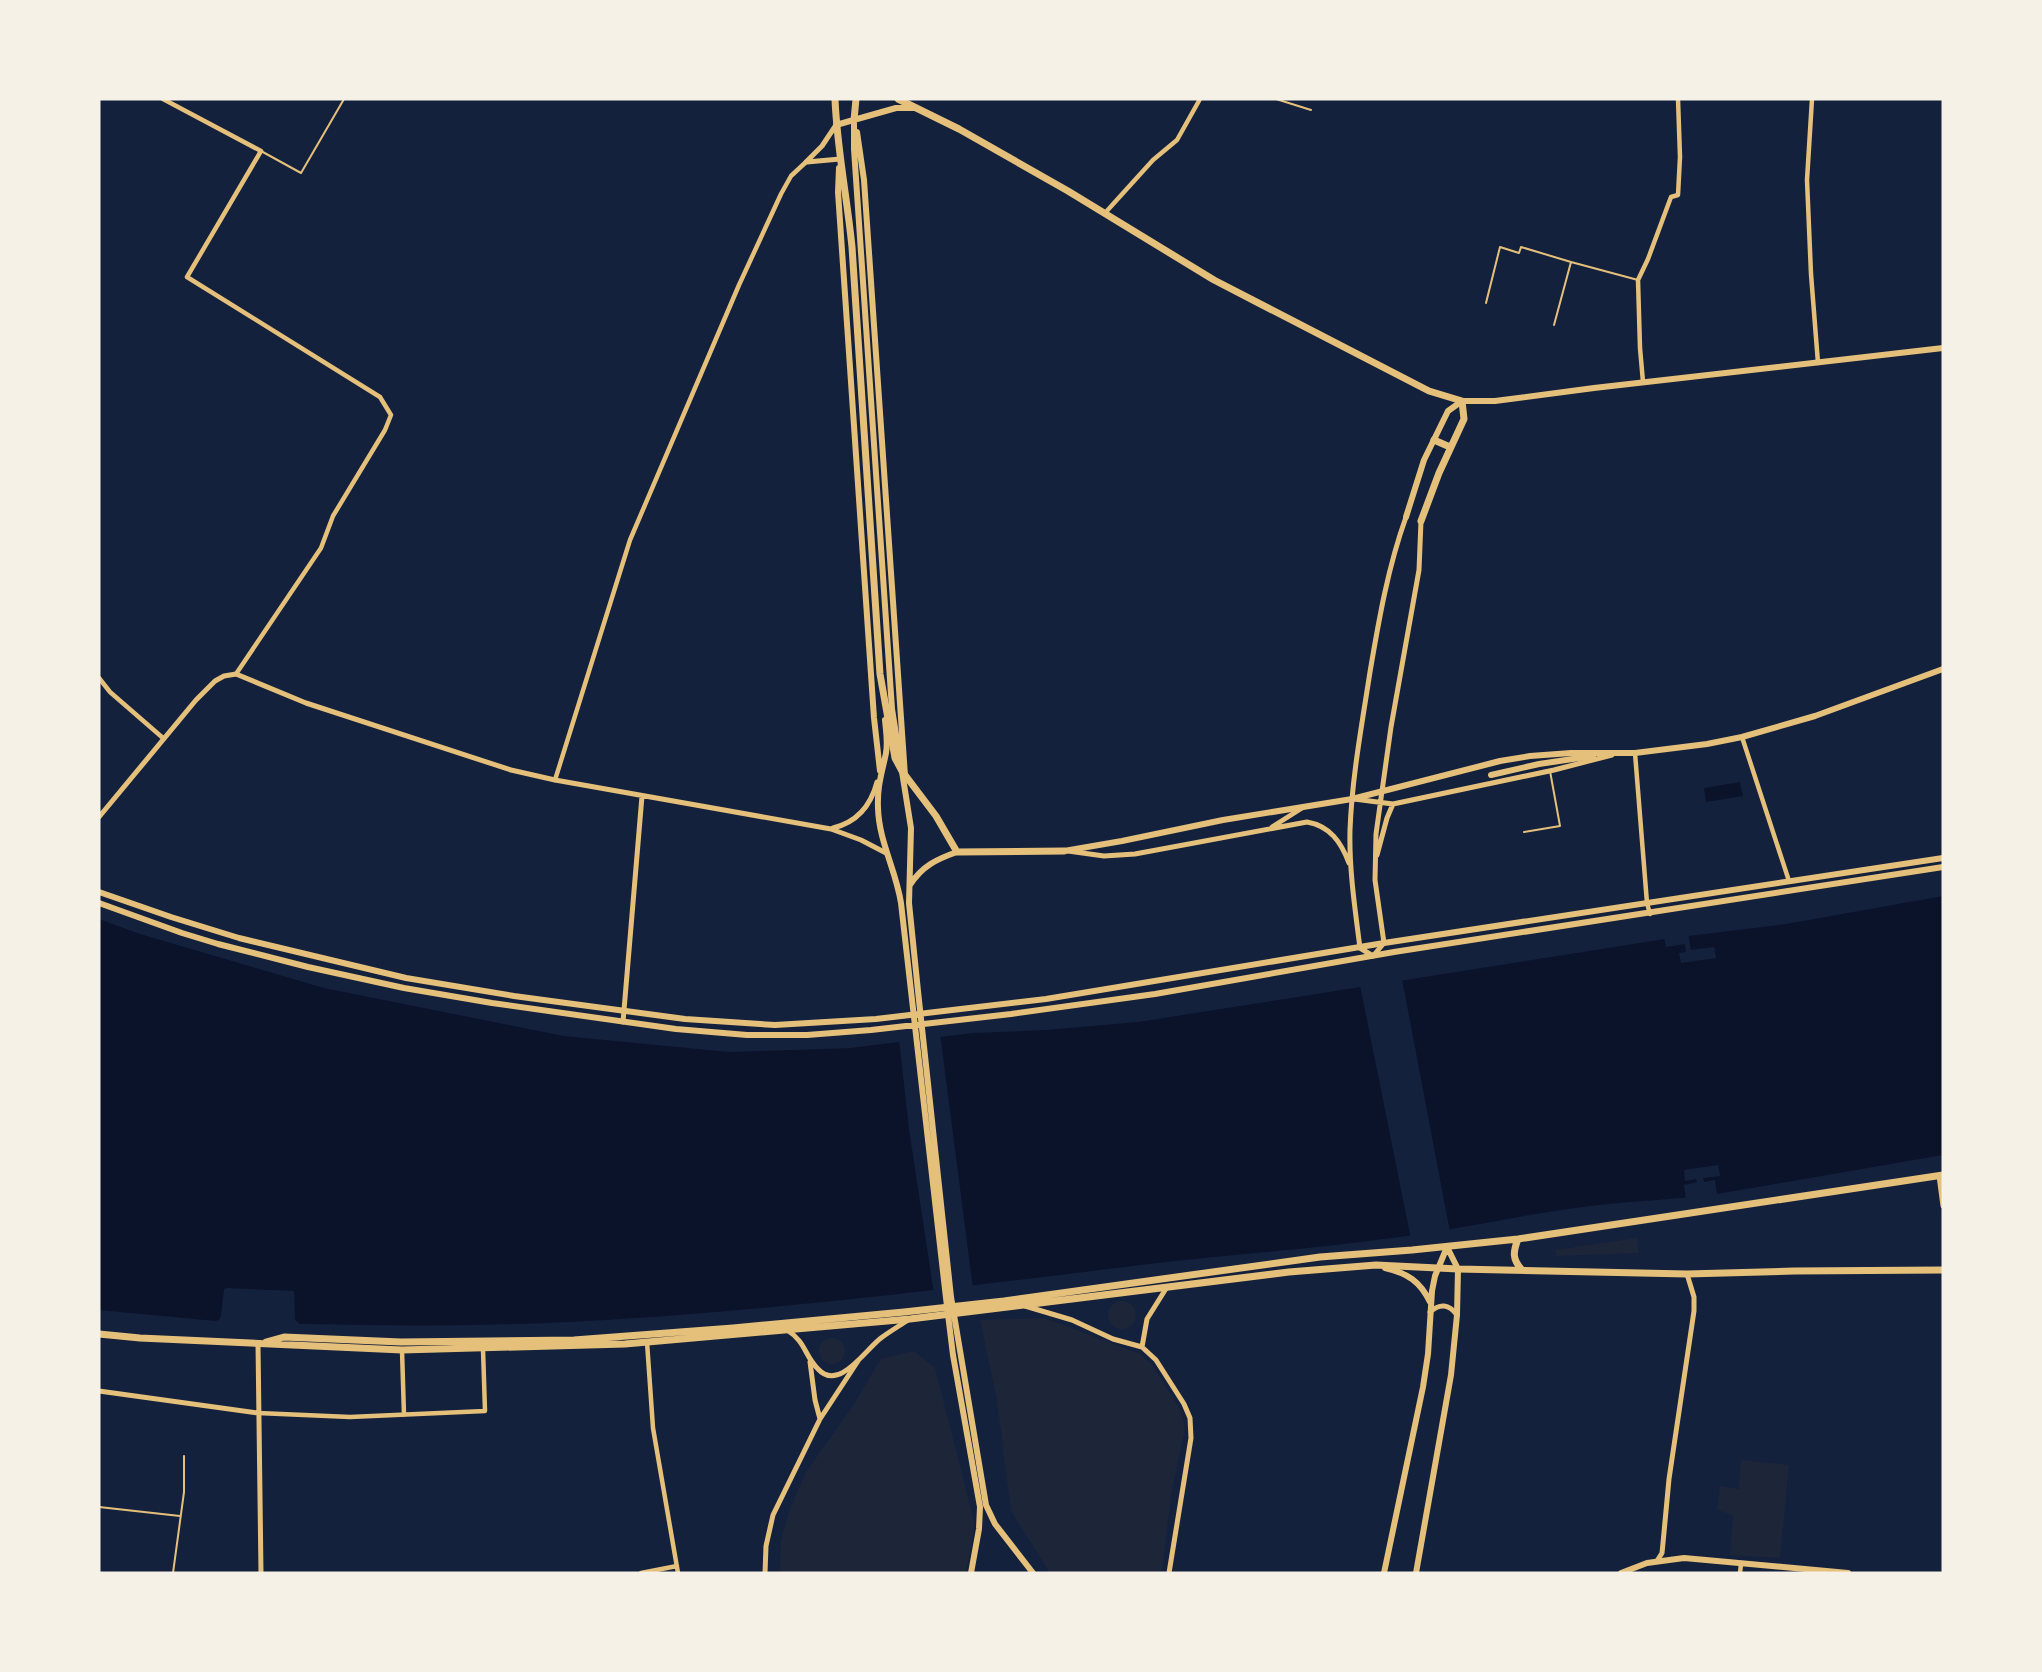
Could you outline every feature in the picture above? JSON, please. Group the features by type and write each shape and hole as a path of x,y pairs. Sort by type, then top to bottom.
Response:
{"main road":[{"path":"835,99 836,125 852,247 880,674 887,737 886,755 880,773"},
{"path":"856,99 855,161 889,671 895,733 903,773 912,845 908,922"},
{"path":"898,99 958,129 1105,213 1214,280 1430,391 1462,401 1495,401 1943,348"},
{"path":"836,125 896,108 914,108"},
{"path":"840,159 838,192 874,718 880,773 877,806 886,853 899,887 908,922 953,1355 974,1457 988,1511 995,1524 1034,1573"},
{"path":"1406,517 1416,483 1448,411 1462,401"},
{"path":"1421,521 1450,447 1464,419 1462,401"},
{"path":"1434,440 1450,447"},
{"path":"910,886 928,865 957,852 1064,850 1352,799 1500,761 1550,753 1635,753 1742,737 1815,716 1943,669"},
{"path":"880,674 894,753 903,773 928,804 957,852"},
{"path":"1491,775 1550,762 1616,753"},
{"path":"99,891 230,936 351,966 459,988 719,1023 759,1025 804,1024 917,1014 1058,998 1384,944 1943,858"},
{"path":"99,903 200,938 356,978 459,998 716,1034 826,1034 1011,1014 1155,994 1373,956 1943,867"},
{"path":"401,1346 574,1340 733,1328 1004,1301 1320,1257 1518,1239 1941,1175"},
{"path":"1518,1239 1514,1257 1522,1270"},
{"path":"1384,1573 1423,1387 1428,1354 1430,1303 1437,1271 1447,1247"},
{"path":"1416,1573 1451,1375 1457,1315 1458,1269 1447,1247"},
{"path":"1376,1265 1405,1273 1419,1284 1430,1303"},
{"path":"99,1334 258,1344 483,1349 647,1342 910,1319 1289,1272 1376,1265 1687,1274 1943,1270"},
{"path":"971,1573 981,1515 974,1457"},
{"path":"1621,1573 1657,1561 1684,1558 1848,1573"}],"street":[{"path":"164,99 261,151 187,277 380,397 391,415 385,430 333,516 321,548 236,674"},
{"path":"1105,213 1153,160 1177,140 1200,99"},
{"path":"1640,383 1638,280 1671,197 1678,195 1680,157 1678,99"},
{"path":"1812,99 1807,180 1818,363"},
{"path":"555,780 630,540 739,285 791,176 822,146 836,125"},
{"path":"806,162 840,159"},
{"path":"1406,517 1389,568 1352,799 1350,832 1352,870 1360,948 1373,956 1384,944 1377,899 1376,834 1395,699 1419,570 1421,521"},
{"path":"99,817 207,688 224,676 236,674 306,703 511,770 555,780 831,829 861,840 886,853"},
{"path":"99,678 110,692 163,738"},
{"path":"1742,737 1790,882"},
{"path":"1352,799 1393,804 1550,771 1616,753"},
{"path":"1635,753 1647,903 1650,914"},
{"path":"831,829 852,821 866,808 880,773"},
{"path":"623,1022 642,795"},
{"path":"1375,866 1387,818 1393,804"},
{"path":"1268,829 1306,806"},
{"path":"1064,850 1104,856 1135,854 1307,822 1321,825 1337,838 1352,870"},
{"path":"1941,1175 1943,1206"},
{"path":"1657,1561 1662,1553 1669,1479 1694,1311 1694,1297 1687,1274"},
{"path":"1142,1347 1147,1319 1167,1287"},
{"path":"1430,1312 1444,1305 1452,1308 1457,1315"},
{"path":"1025,1306 1058,1315 1113,1339 1142,1347 1156,1360 1190,1418 1188,1458 1169,1573"},
{"path":"787,1330 797,1336 821,1372 834,1376 841,1375 880,1339 910,1319"},
{"path":"647,1342 653,1428 678,1573"},
{"path":"258,1344 261,1573"},
{"path":"401,1346 404,1415"},
{"path":"99,1392 258,1413 350,1416 485,1411 483,1349"},
{"path":"810,1358 815,1400 820,1419"},
{"path":"765,1573 766,1546 773,1515 820,1419 858,1361"},
{"path":"1740,1573 1741,1564"},
{"path":"641,1573 677,1566"}],"lane":[{"path":"261,151 301,173 344,99"},
{"path":"1276,99 1311,110"},
{"path":"1486,303 1500,247 1519,252 1521,247 1638,280"},
{"path":"1554,325 1572,262"},
{"path":"1524,832 1560,826 1550,771"},
{"path":"173,1573 184,1492 184,1456"},
{"path":"99,1507 180,1516"}],"shaded area":[{"path":"1740,782 1743,796 1706,802 1704,788"},
{"path":"1943,896 1943,1155 1717,1194 1583,1207 1364,1242 1194,1259 935,1290 703,1313 518,1324 300,1324 295,1320 294,1291 227,1288 224,1289 221,1316 215,1321 99,1310 99,919 140,934 324,988 564,1036 729,1052 850,1048 972,1033 1046,1030 1138,1022 1665,939 1786,924"},
{"path":"1637,1238 1639,1253 1556,1256 1555,1250"},
{"path":"1122,1301 1132,1305 1136,1315 1132,1325 1122,1329 1112,1325 1108,1315 1112,1305"},
{"path":"1045,1318 1140,1354 1152,1365 1180,1409 1185,1428 1171,1495 1162,1573 1050,1573 1011,1511 997,1400 980,1320"},
{"path":"832,1338 841,1342 845,1351 841,1360 832,1364 823,1360 819,1351 823,1342"},
{"path":"914,1351 935,1368 975,1525 966,1573 780,1573 781,1541 790,1508 806,1472 854,1404 881,1359"},
{"path":"1741,1460 1789,1465 1780,1558 1730,1555 1733,1515 1717,1510 1720,1486 1739,1489"}],"pier":[{"path":"1688,933 1691,950 1714,947 1716,958 1681,963 1679,953 1686,952 1685,944 1666,947 1664,936"},
{"path":"1402,979 1450,1232 1411,1239 1360,985"},
{"path":"940,1033 973,1289 934,1294 909,1129 899,1039"},
{"path":"1718,1165 1720,1176 1703,1178 1704,1182 1715,1180 1717,1194 1686,1199 1684,1185 1697,1182 1696,1179 1685,1181 1684,1170"}]}
